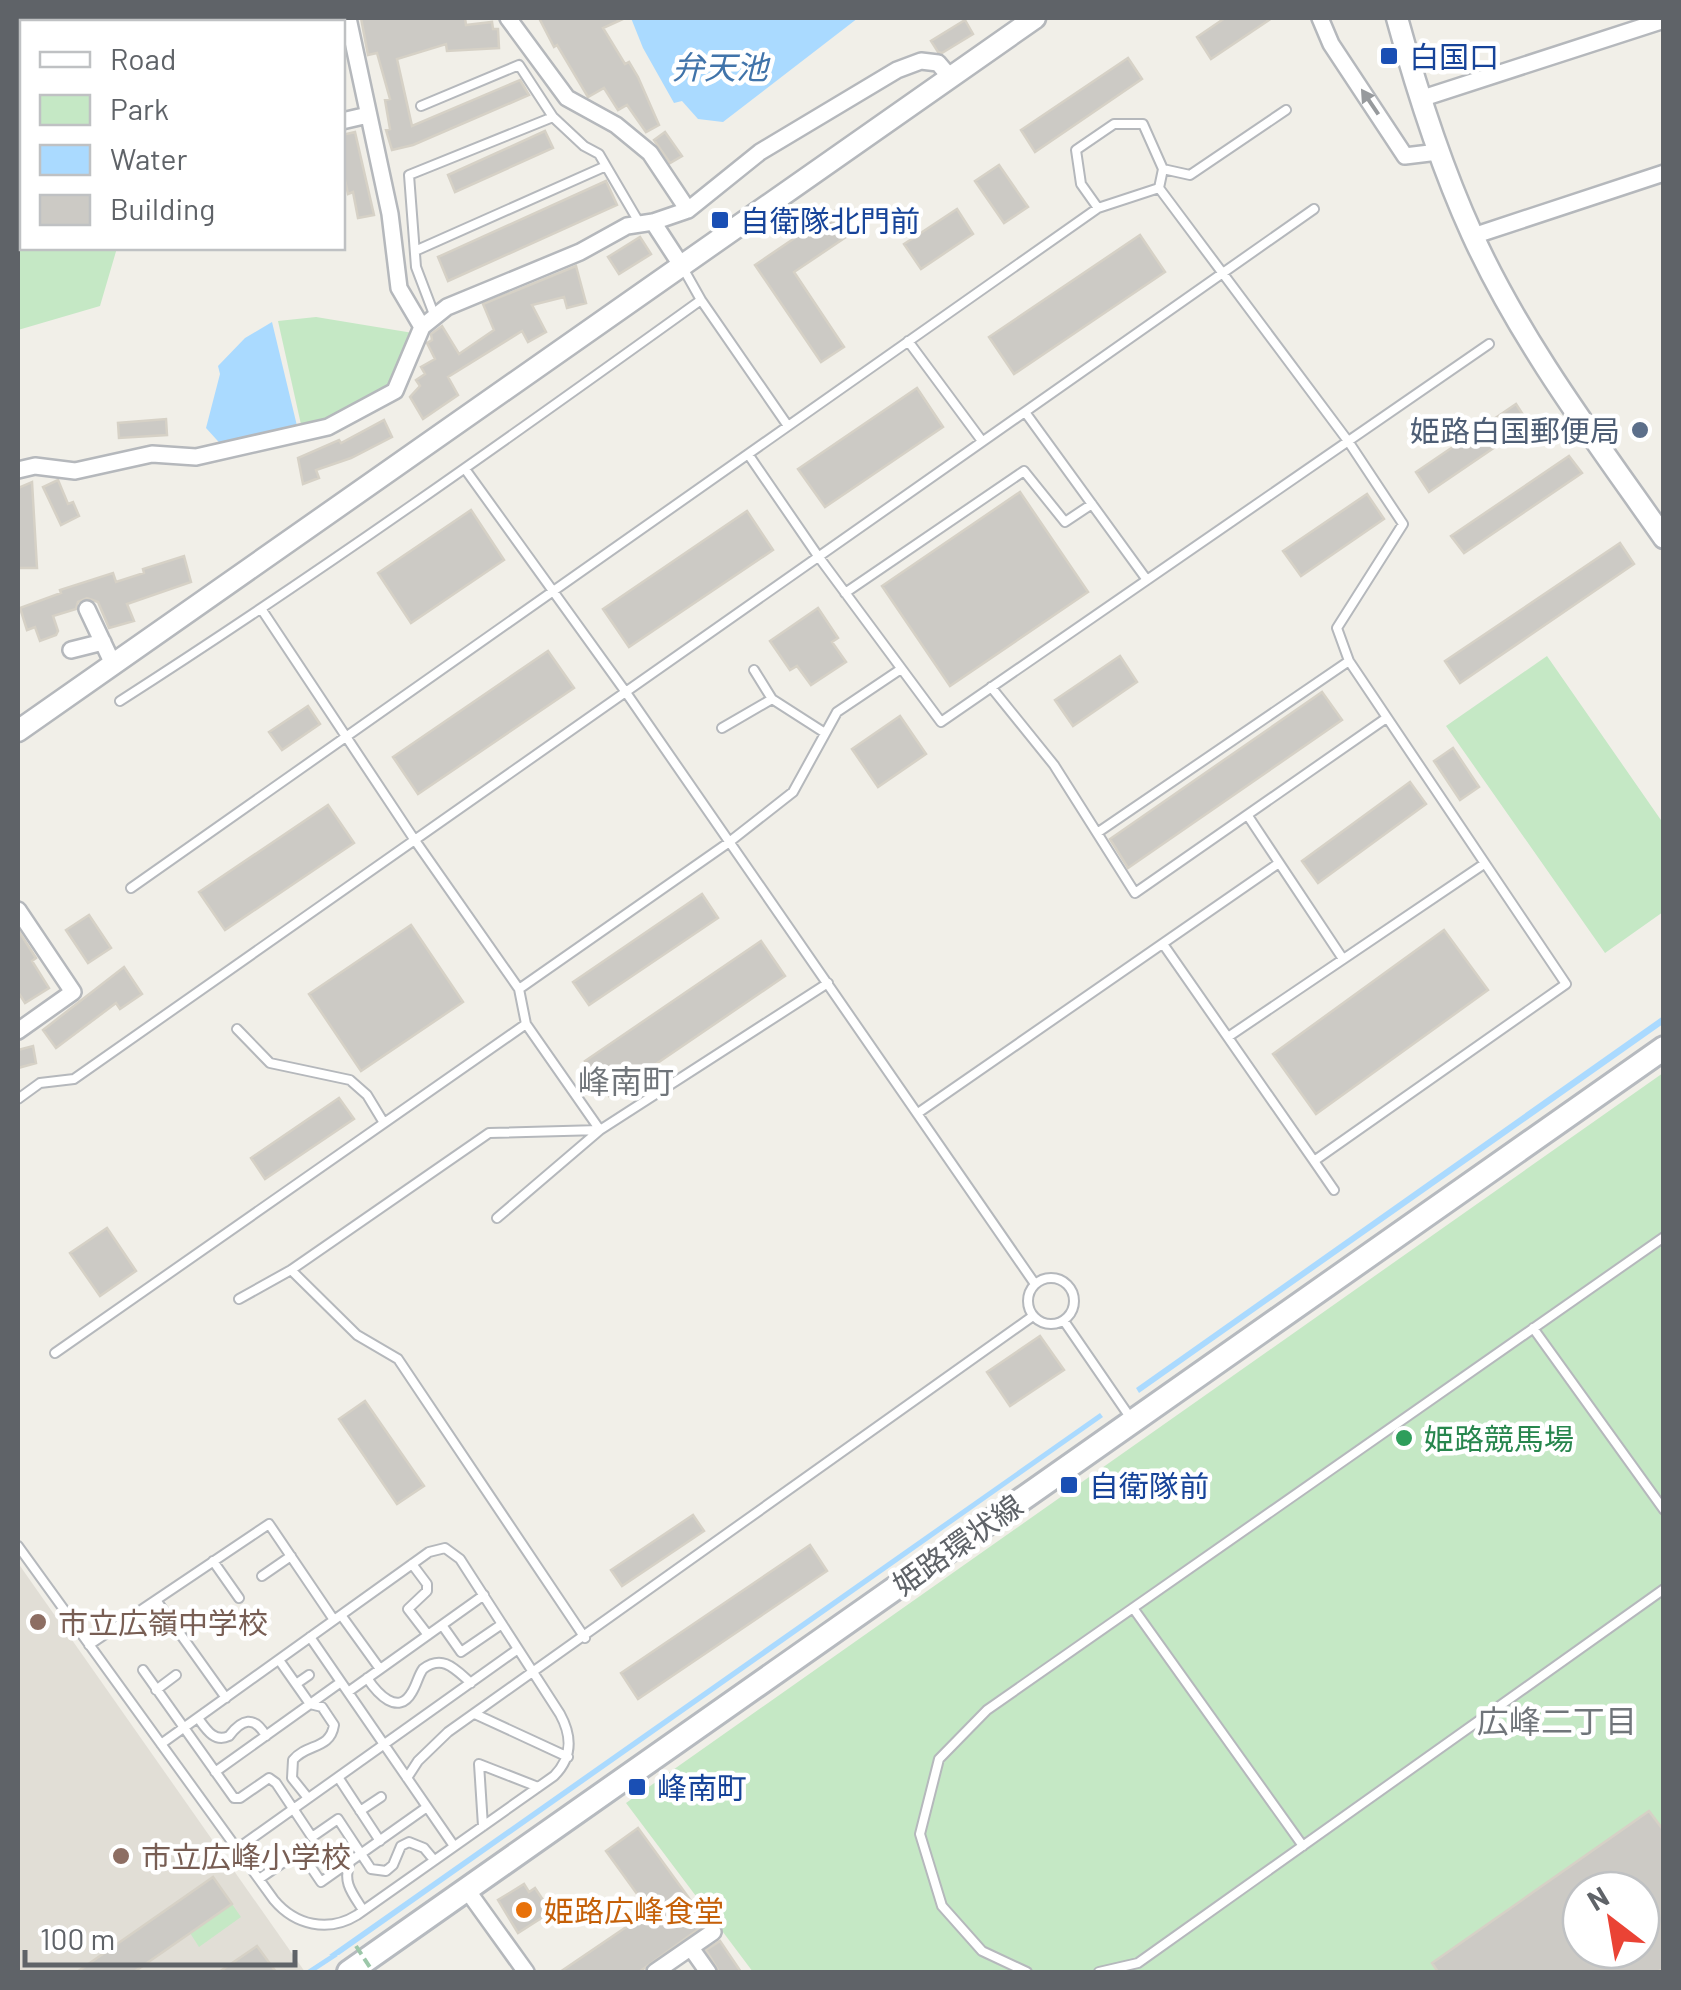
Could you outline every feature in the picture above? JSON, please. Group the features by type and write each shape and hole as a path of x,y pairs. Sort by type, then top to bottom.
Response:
{"main road":[{"name":"姫路環状線","path":"350,1972 1664,1048"}],"street":[{"path":"348,18 390,214 399,288 428,322"},
{"path":"508,18 567,98 616,125 650,154 688,210"},
{"path":"18,732 1036,18"},
{"path":"1320,18 1331,44 1406,156 1438,152"},
{"path":"1396,18 1438,152 1473,236 1548,367 1664,538"},
{"path":"1420,100 1664,20"},
{"path":"18,470 35,466 75,472 152,454 196,458 328,428 395,392 428,322 447,307 580,252 627,226 688,210 760,152 897,70 922,61 938,62 950,77"},
{"path":"345,120 368,114"},
{"path":"1473,236 1664,173"},
{"path":"646,223 681,265"},
{"path":"88,609 114,664"},
{"path":"70,650 103,642"},
{"path":"18,910 74,992 23,1027 38,1041"},
{"path":"467,1890 526,1972"},
{"path":"655,1972 713,1932"},
{"path":"691,1948 708,1972"}],"lane":[{"path":"421,106 519,65 553,116 584,146 599,154 646,223"},
{"path":"1164,169 1190,175 1286,110"},
{"path":"428,322 416,267 409,175 553,116"},
{"path":"1098,208 1081,184 1076,150 1114,124 1142,124 1164,169 1159,188"},
{"path":"415,251 606,166"},
{"path":"131,888 1098,208 1159,188"},
{"path":"1159,188 1348,441 1404,524 1338,628 1348,661 1566,984 1314,1161"},
{"path":"18,1098 40,1083 74,1079 1314,209"},
{"path":"681,265 700,300 788,426"},
{"path":"120,701 262,610 465,470 700,300"},
{"path":"908,341 982,442"},
{"path":"748,454 818,556 942,722 1488,344"},
{"path":"1025,412 1147,580"},
{"path":"465,470 625,691 1035,1284"},
{"path":"846,594 1024,471 1065,522 1092,504"},
{"path":"262,610 518,989 526,1024 600,1130"},
{"path":"1097,833 1348,661"},
{"path":"518,989 728,843 793,792 837,712 902,669"},
{"path":"754,670 772,699 826,734"},
{"path":"990,688 1054,765 1135,894 1385,719"},
{"path":"722,728 772,699"},
{"path":"1248,816 1343,959"},
{"path":"918,1113 1279,863"},
{"path":"1228,1037 1484,864"},
{"path":"1163,944 1334,1190"},
{"path":"497,1218 600,1130 828,983"},
{"path":"55,1353 526,1024"},
{"path":"237,1029 270,1063 350,1080 367,1095 384,1123"},
{"path":"239,1298 291,1270 489,1134 600,1130"},
{"path":"1027,1972 982,1951 942,1906 920,1834 939,1760 987,1710 1664,1237"},
{"path":"291,1270 357,1335 398,1360 585,1638"},
{"path":"1055,1278 1066,1282 1075,1302 1064,1321 1042,1322 1033,1316 1029,1294 1035,1284 1055,1278"},
{"path":"407,1778 438,1742 475,1714 1033,1316"},
{"path":"1064,1321 1132,1420"},
{"path":"1533,1328 1664,1510"},
{"path":"89,1645 268,1524 380,1669"},
{"path":"18,1546 89,1645 237,1849 285,1913 313,1924 344,1924 538,1787 558,1772 568,1757 567,1728 457,1554 445,1548 429,1552 161,1744"},
{"path":"262,1576 290,1556"},
{"path":"213,1561 238,1598"},
{"path":"412,1564 428,1591 408,1609 428,1635"},
{"path":"1099,1972 1138,1963 1664,1590"},
{"path":"348,1692 484,1596"},
{"path":"156,1600 226,1698"},
{"path":"1133,1608 1303,1846"},
{"path":"442,1625 461,1652 502,1624"},
{"path":"310,1637 454,1846"},
{"path":"348,1651 360,1642"},
{"path":"237,1849 518,1649"},
{"path":"279,1660 310,1704 322,1707 334,1725 322,1746 308,1748 293,1760 292,1778 308,1798"},
{"path":"367,1678 385,1700 393,1702 410,1697 423,1669 440,1661 450,1664 471,1683"},
{"path":"142,1670 237,1798 269,1778 312,1837 338,1820 371,1869 386,1871 393,1865 396,1852 408,1842 424,1848 434,1860"},
{"path":"156,1690 176,1675"},
{"path":"296,1684 309,1675"},
{"path":"216,1772 341,1682"},
{"path":"475,1714 568,1757"},
{"path":"198,1718 211,1735 220,1738 229,1736 247,1720 257,1723 266,1736"},
{"path":"483,1826 478,1764 538,1787"},
{"path":"338,1777 380,1841"},
{"path":"360,1811 380,1797"},
{"path":"259,1879 300,1850 321,1882 427,1808"},
{"path":"350,1862 346,1883 363,1910"}],"path":[{"path":"356,1946 373,1972"}],"shaded area":[{"name":"市立広峰小学校","path":"18,1563 305,1972 18,1972"}],"green space":[{"path":"18,18 175,18 20,20 20,250 116,250 100,306 18,330"},
{"path":"316,317 413,333 386,392 326,422 302,429 278,321"},
{"path":"1547,656 1663,823 1663,912 1605,953 1446,726"},
{"name":"姫路競馬場","path":"1663,1073 1663,1972 753,1972 626,1803"},
{"path":"232,1904 241,1917 199,1947 190,1933"}],"water":[{"name":"弁天池","path":"631,18 858,18 723,122 698,119 682,101 674,103"},
{"path":"272,322 298,430 226,450 206,428 220,374 218,366 245,338"},
{"path":"1663,1016 1663,1024 1139,1393 1136,1388"},
{"path":"1100,1413 1103,1417 339,1955 329,1955"}],"building":[{"path":"361,18 465,18 466,25 492,22 493,29 498,29 499,48 447,51 446,44 397,59 412,126 520,80 529,95 413,145 392,150 386,130 390,129 385,100 390,99 377,53 368,55"},
{"path":"539,18 625,18 603,28 625,64 629,62 638,77 659,125 646,132 627,105 618,110 604,88 588,97"},
{"path":"1225,18 1272,18 1211,59 1197,37"},
{"path":"965,20 973,34 938,52 931,41"},
{"path":"1128,58 1142,79 1035,152 1021,130"},
{"path":"545,131 553,148 455,192 448,175"},
{"path":"355,132 374,215 358,218 353,192 348,194 345,134"},
{"path":"665,132 682,156 670,163 654,140"},
{"path":"999,165 1028,207 1004,223 975,181"},
{"path":"606,181 617,205 448,281 438,257"},
{"path":"839,208 855,231 794,272 844,347 821,362 755,265"},
{"path":"957,209 973,234 921,269 904,244"},
{"path":"1140,235 1165,272 1014,374 989,337"},
{"path":"640,237 651,254 619,274 608,257"},
{"path":"576,266 586,303 567,308 564,297 532,305 546,332 528,342 522,331 448,377 458,395 423,419 410,397 420,386 416,380 425,374 421,367 435,359 427,343 432,340 431,334 442,326 459,354 494,330 483,304"},
{"path":"917,388 943,427 825,507 798,469"},
{"path":"1516,404 1529,424 1429,492 1416,472"},
{"path":"166,419 167,435 119,438 118,423"},
{"path":"384,420 392,437 316,470 319,478 303,484 298,458 339,440 341,443"},
{"path":"1569,456 1582,473 1464,553 1451,536"},
{"path":"58,480 68,504 73,502 79,516 61,525 43,487"},
{"path":"32,482 37,568 18,568 18,488"},
{"path":"1020,492 1088,592 950,686 882,586"},
{"path":"1367,494 1384,519 1301,576 1283,551"},
{"path":"471,510 504,560 411,623 378,573"},
{"path":"747,511 773,550 629,647 603,609"},
{"path":"1620,543 1634,564 1460,683 1445,661"},
{"path":"184,556 191,582 127,604 134,621 109,628 98,602 87,598 78,602 76,609 53,616 56,635 40,641 35,627 27,630 20,608 113,573 116,582"},
{"path":"818,608 838,638 832,642 846,662 811,685 797,666 790,670 770,641"},
{"path":"548,651 574,688 418,794 393,757"},
{"path":"1120,656 1137,682 1073,726 1055,700"},
{"path":"1322,692 1342,720 1128,868 1110,839"},
{"path":"308,706 320,724 282,750 269,732"},
{"path":"900,716 926,754 878,787 852,749"},
{"path":"1453,748 1479,787 1460,800 1434,761"},
{"path":"1410,782 1426,804 1318,883 1302,861"},
{"path":"328,805 354,843 225,930 199,892"},
{"path":"702,894 718,918 589,1005 573,982"},
{"path":"89,915 111,948 88,963 66,930"},
{"path":"411,925 463,1002 361,1071 309,994"},
{"path":"18,930 49,988 25,1003 18,992"},
{"path":"1444,930 1488,990 1316,1114 1273,1054"},
{"path":"761,941 785,976 609,1096 585,1061"},
{"path":"124,967 142,994 120,1009 116,1003 56,1048 43,1030"},
{"path":"33,1046 36,1063 18,1068 18,1050"},
{"path":"339,1098 354,1119 265,1179 251,1158"},
{"path":"107,1228 136,1271 100,1296 70,1253"},
{"path":"1040,1336 1064,1370 1010,1406 987,1372"},
{"path":"365,1401 424,1486 397,1504 339,1419"},
{"path":"693,1515 704,1531 622,1586 611,1570"},
{"path":"810,1545 827,1571 638,1699 621,1673"},
{"path":"1649,1811 1664,1831 1661,1970 1661,1870 1565,1870"},
{"path":"638,1828 707,1923 639,1972 560,1972 648,1909 606,1851"},
{"path":"1561,1873 1561,1970 1660,1970 1657,1972 1438,1972 1432,1963"},
{"path":"213,1877 232,1904 134,1972 77,1972"},
{"path":"524,1884 529,1892 535,1888 551,1912 518,1933 498,1900"},
{"path":"720,1941 741,1972 719,1972 706,1950"},
{"path":"257,1946 276,1972 219,1972"}],"waterway":[{"path":"309,1972 335,1955"}],"place":[{"name":"白国口","path":"1389,56"},
{"name":"自衛隊北門前","path":"720,220"},
{"name":"姫路白国郵便局","path":"1640,430"},
{"name":"姫路競馬場","path":"1404,1438"},
{"name":"自衛隊前","path":"1069,1485"},
{"name":"市立広嶺中学校","path":"38,1622"},
{"name":"峰南町","path":"637,1787"},
{"name":"市立広峰小学校","path":"121,1856"},
{"name":"姫路広峰食堂","path":"524,1910"}],"district":[{"name":"峰南町","path":"626,1080"},
{"name":"広峰二丁目","path":"1557,1720"}]}
